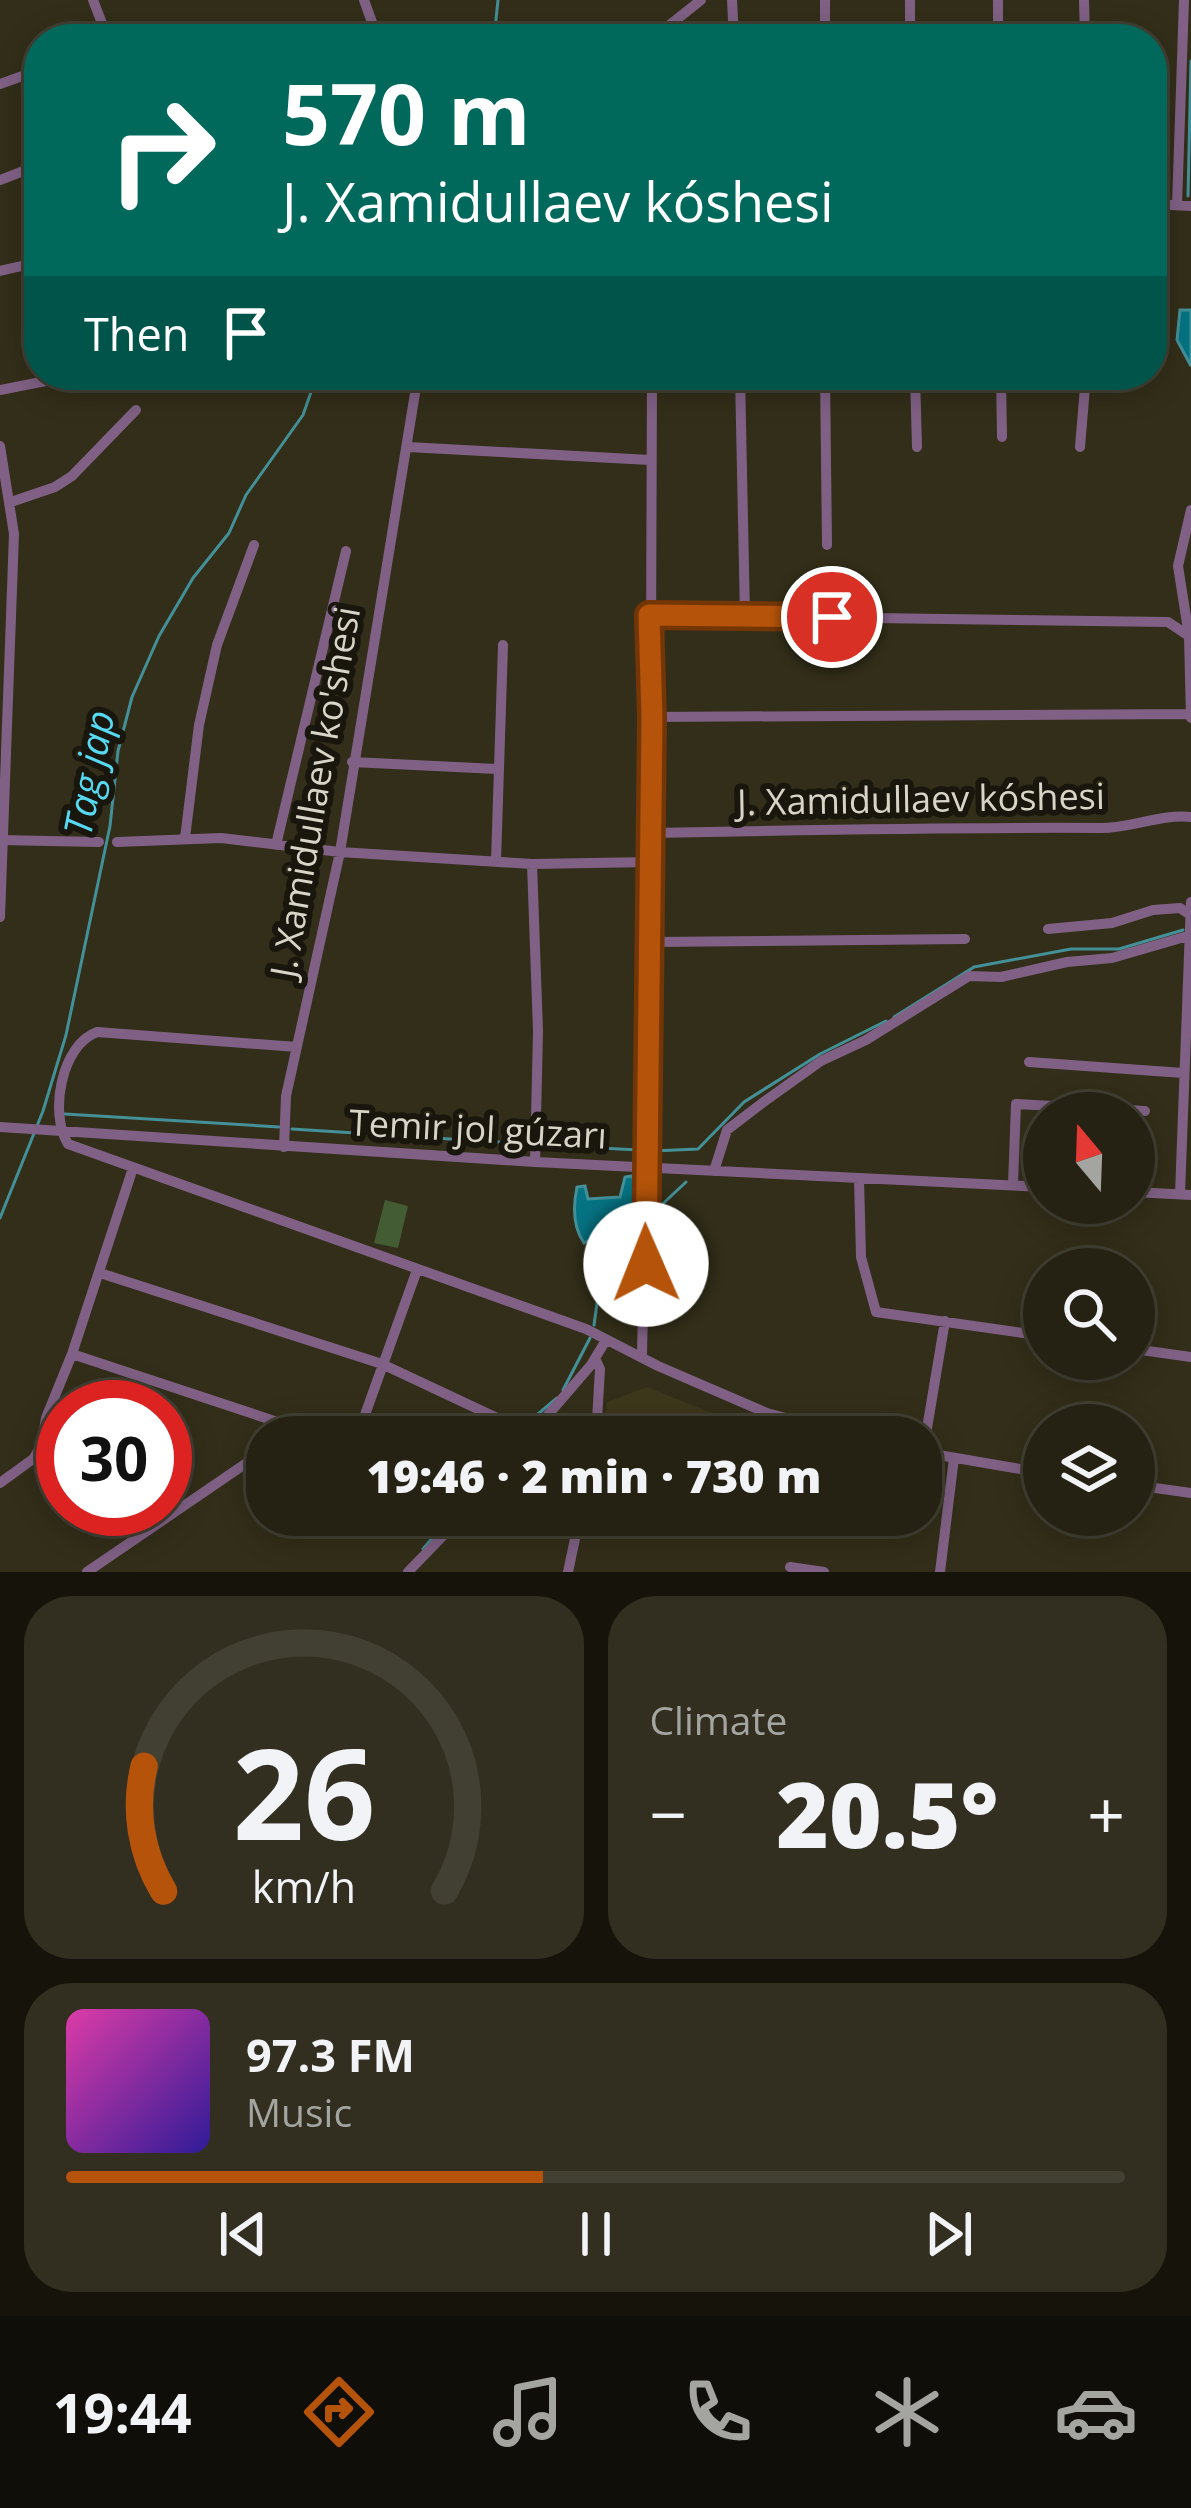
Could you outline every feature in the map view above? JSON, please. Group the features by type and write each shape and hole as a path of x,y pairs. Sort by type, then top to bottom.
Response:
{"street":[{"path":"671,24 701,0"},
{"path":"1184,0 1184,205"},
{"name":"J. Xamidullaev ko'shesi","path":"284,1147 286,1096 340,852 416,390"},
{"path":"642,1356 650,942 652,390"},
{"path":"740,390 745,617"},
{"path":"825,390 827,545"},
{"path":"915,390 917,447"},
{"path":"1001,390 1003,437"},
{"path":"1080,447 1085,390"},
{"path":"8,512 72,476 136,410"},
{"path":"0,446 8,512 0,917"},
{"path":"408,447 650,460"},
{"path":"652,718 1191,718 1189,636 1178,566 1191,510"},
{"path":"185,838 199,725 217,645 254,545"},
{"name":"J. Xamidullaev ko'shesi","path":"276,845 346,551"},
{"path":"649,615 1168,622 1189,636"},
{"path":"496,861 503,645"},
{"path":"352,762 497,769"},
{"name":"J. Xamidullaev kóshesi","path":"650,833 934,826 1120,828 1158,817 1191,817"},
{"path":"117,842 185,838 532,864 650,862"},
{"path":"1,840 99,842"},
{"path":"532,864 538,1031 535,1162"},
{"path":"1048,929 1112,923 1180,908 1189,911 1183,1073 1185,1194 1155,1193"},
{"path":"714,1172 727,1130 821,1060 866,1040 969,976 1000,977 1112,958 1189,936"},
{"path":"650,942 965,939"},
{"path":"297,1047 97,1033 85,1036 74,1048 59,1101 57,1133 68,1144 586,1329 778,1416"},
{"path":"1029,1062 1183,1073"},
{"path":"1012,1185 1016,1105 1023,1105"},
{"name":"Temir jol gúzarı","path":"0,1127 535,1162 1023,1186"},
{"path":"0,1483 33,1460 41,1447 46,1418 133,1168"},
{"path":"859,1178 861,1256 876,1312 1023,1333"},
{"path":"363,1416 417,1270"},
{"path":"100,1273 382,1364 489,1416"},
{"path":"928,1416 945,1321"},
{"path":"547,1416 606,1340"},
{"path":"1155,1352 1191,1357"},
{"path":"72,1354 261,1416"},
{"path":"596,1358 600,1369 597,1416"},
{"path":"942,1456 1023,1470"},
{"path":"940,1572 954,1458"},
{"path":"87,1572 246,1463"},
{"path":"1155,1488 1191,1492"},
{"path":"408,1572 443,1536"},
{"path":"568,1572 576,1536"},
{"path":"790,1567 824,1572"}],"shaded area":[{"path":"647,1387 719,1416 606,1416 607,1402"}],"green space":[{"path":"385,1200 408,1206 398,1248 374,1243"}],"water":[{"path":"1180,310 1191,310 1191,366 1177,340"},
{"path":"632,1176 636,1195 629,1213 633,1225 627,1235 616,1238 610,1229 584,1243 575,1216 577,1187 585,1186 588,1199 620,1197 625,1177"}],"waterway":[{"name":"Tag jap","path":"496,24 498,0"},
{"path":"1188,196 1191,61"},
{"name":"Tag jap","path":"0,1218 43,1111 66,1035 132,697 159,636 193,578 229,533 246,495 303,415 312,390"},
{"path":"894,1017 974,967 1071,949 1119,949 1183,930"},
{"path":"653,1151 698,1149 744,1102 820,1054 886,1021"},
{"path":"65,1114 279,1127"},
{"path":"292,1129 530,1144"},
{"path":"541,1145 639,1150"},
{"path":"652,1214 686,1182"},
{"path":"594,1325 602,1268"},
{"path":"563,1390 590,1338"},
{"path":"536,1416 557,1398"},
{"path":"423,1549 434,1536"}],"route":[{"path":"646,1264 649,615 832,617"}]}
